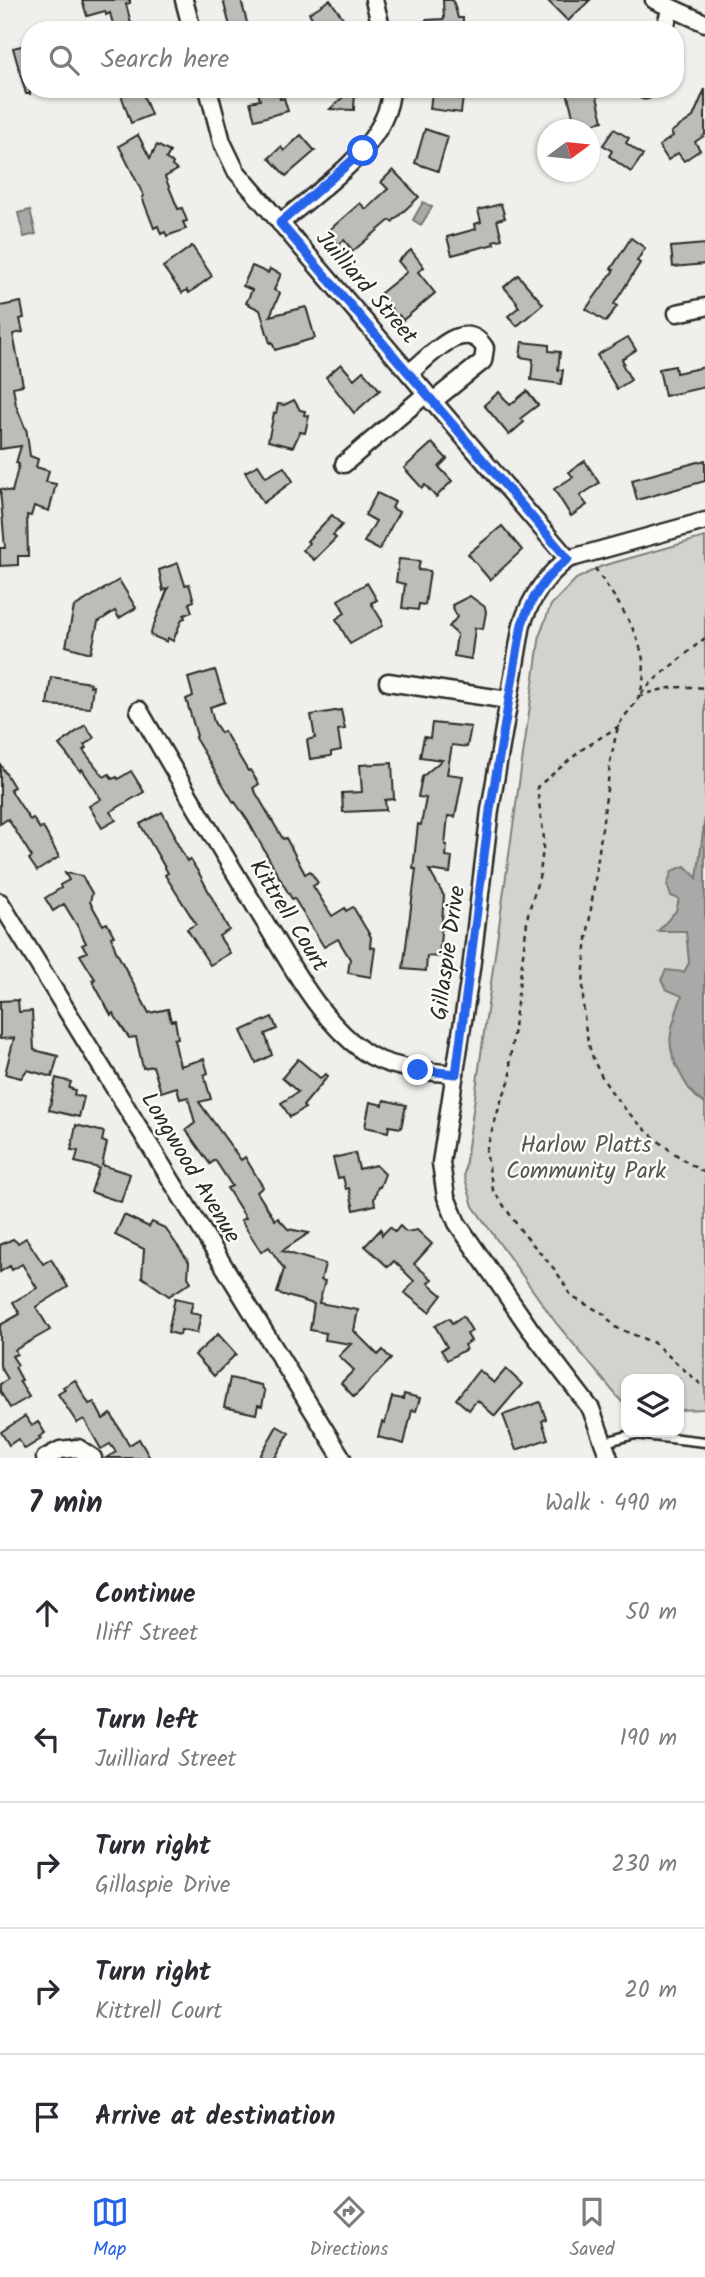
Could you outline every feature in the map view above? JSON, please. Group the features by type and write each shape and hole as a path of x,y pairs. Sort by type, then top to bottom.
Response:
{"street":[{"path":"184,0 190,21"},
{"path":"374,0 380,21"},
{"path":"654,0 705,23"},
{"path":"667,21 671,8"},
{"name":"Juilliard Street","path":"210,98 222,142 236,171 568,559"},
{"path":"280,223 368,146 383,122 389,98"},
{"path":"677,313 705,307"},
{"name":"Juilliard Street","path":"344,464 429,398 483,361 485,348 480,340 471,334 459,334 409,373"},
{"path":"568,559 705,521"},
{"name":"Gillaspie Drive","path":"568,559 553,571 527,610 522,624 490,810 456,1074 441,1163 446,1197 457,1223 530,1329 590,1409 607,1450"},
{"path":"388,682 508,700"},
{"name":"Kittrell Court","path":"139,710 191,802 304,985 335,1027 365,1053 382,1060 418,1070 456,1074"},
{"name":"Longwood Avenue","path":"0,902 342,1458"},
{"path":"45,1458 60,1450 78,1448 93,1458"}],"lane":[{"path":"607,1450 635,1434 705,1442"}],"path":[{"path":"593,565 636,637 642,656 643,677 638,697"},
{"path":"705,638 652,682 638,697 619,726 611,757 584,967 583,1006 589,1046 609,1090 678,1158 705,1173"},
{"path":"638,697 661,688 705,688"},
{"path":"619,726 583,748 537,787 544,839 540,874 528,914 510,1060 511,1077 486,1152 493,1190 522,1232 556,1271 572,1297 604,1314 615,1327 654,1343 705,1388"}],"green space":[{"name":"Harlow Platts Community Park","path":"705,537 705,1409 684,1410 684,1374 621,1374 621,1401 556,1323 473,1206 464,1175 540,634 551,605 576,579 602,566"}],"shaded area":[{"path":"423,202 432,207 421,225 413,220"},
{"path":"30,210 36,234 24,237 18,213"},
{"path":"705,817 705,1104 689,1088 675,1064 671,1036 682,996 666,989 661,980 666,970 684,972 689,963 686,931 658,931 676,911 679,899 671,896 667,885 672,871 685,866 697,878"}],"building":[{"path":"82,0 130,0 130,3 126,4 130,21 112,21 110,13 106,15 105,11 87,16"},
{"path":"223,0 241,0 247,21 229,21"},
{"path":"330,0 345,21 314,21 309,13"},
{"path":"443,0 453,0 458,18 463,18 463,21 426,20 444,19"},
{"path":"547,0 590,0 568,21"},
{"path":"21,46 21,76 13,48"},
{"path":"705,89 705,135 695,142 700,150 684,161 678,153 668,160 659,146 673,136 671,132 693,117"},
{"path":"122,98 144,98 151,115 131,123"},
{"path":"284,98 288,111 255,120 250,102"},
{"path":"342,98 355,98 354,110 330,109"},
{"path":"431,98 463,98 461,113 430,109"},
{"path":"568,98 597,98 603,121 574,119"},
{"path":"425,129 448,137 438,171 415,163"},
{"path":"614,129 629,138 626,143 643,155 631,172 609,156 612,151 603,145"},
{"path":"138,135 150,158 157,145 170,152 166,159 173,163 172,166 177,170 165,177 178,209 182,208 187,221 183,222 186,229 167,236 165,232 161,234 158,226 154,228 142,197 144,196 119,146"},
{"path":"301,135 315,151 286,176 269,158 281,147 284,151"},
{"path":"393,170 419,197 392,222 390,220 353,251 344,240 338,245 327,232 360,203 366,209 388,189 381,182"},
{"path":"501,204 505,218 497,220 502,239 493,241 494,244 452,255 447,237 476,229 475,224 481,222 478,210"},
{"path":"631,238 645,248 637,261 640,263 606,322 586,309 614,270 611,269"},
{"path":"705,244 705,264 673,267 671,247"},
{"path":"192,246 212,276 189,293 187,290 182,293 163,267"},
{"path":"411,250 424,267 418,272 435,293 403,320 399,315 397,317 381,293 407,272 398,261"},
{"path":"252,266 268,273 270,269 281,274 274,290 280,293 270,316 306,307 315,338 275,350 272,342 270,343 260,310 246,303 252,290 243,286"},
{"path":"518,275 543,304 517,326 508,316 519,307 504,287"},
{"path":"21,302 24,318 20,319 23,332 13,334 23,385 13,387 16,405 26,430 26,427 30,456 38,459 36,467 49,471 46,482 56,484 49,511 34,506 31,516 27,515 28,556 18,556 18,565 0,566 0,548 5,548 0,489 12,492 21,446 0,449 0,306"},
{"path":"628,337 636,350 622,359 622,364 631,380 617,389 597,355"},
{"path":"522,342 549,345 549,351 560,352 558,370 563,370 561,384 531,380 533,359 520,357"},
{"path":"341,364 354,379 363,371 380,390 354,413 326,377"},
{"path":"675,366 676,373 705,367 705,387 665,396 659,369"},
{"path":"527,391 538,405 521,418 524,422 509,435 484,405 499,392 510,405"},
{"path":"294,400 300,410 305,411 304,415 309,416 305,433 300,432 293,447 268,441 278,404 284,405"},
{"path":"432,443 447,459 439,467 452,481 436,497 425,485 422,488 404,468"},
{"path":"705,460 705,481 637,500 632,480"},
{"path":"585,461 599,483 580,496 587,505 571,516 554,489 573,477 569,472"},
{"path":"258,465 266,477 284,467 293,481 263,503 245,472"},
{"path":"377,493 395,502 392,508 399,512 379,550 364,542 376,521 365,515"},
{"path":"332,515 342,525 333,535 336,538 314,560 303,550 309,543 307,541"},
{"path":"502,526 522,550 490,580 468,554"},
{"path":"399,559 420,561 418,570 430,571 425,605 419,604 418,610 402,608 405,584 396,582"},
{"path":"178,563 194,601 189,603 192,612 184,615 173,641 168,638 167,642 150,635 168,588 163,591 159,570"},
{"path":"119,580 136,608 119,618 115,611 98,622 91,653 66,646 74,607"},
{"path":"367,583 377,600 371,603 382,621 382,626 350,644 336,619 345,613 338,600"},
{"path":"470,596 485,607 486,612 483,629 475,628 471,659 454,656 457,634 449,627 457,617 452,605"},
{"path":"215,670 225,702 210,707 214,722 221,733 224,731 259,784 253,788 283,839 286,838 305,874 310,871 318,883 313,886 332,916 345,908 346,911 353,907 371,937 370,947 375,948 371,977 348,973 350,959 338,939 324,947 195,738 197,736 186,699 193,696 188,678"},
{"path":"51,677 91,683 90,686 93,686 90,708 47,705"},
{"path":"341,710 345,729 338,730 341,750 331,752 331,756 310,759 307,740 315,738 311,715"},
{"path":"432,723 471,727 467,747 452,745 447,774 463,776 455,817 448,816 445,845 446,856 452,857 450,873 429,870 444,896 439,957 427,956 426,971 403,969 416,869 413,869 418,824 421,825 426,798 418,797 422,777 442,760 420,757 424,737 430,738"},
{"path":"85,725 94,738 84,745 86,748 83,750 104,777 109,774 112,779 118,779 131,771 144,792 110,812 116,820 102,828 89,806 101,799 82,769 80,771 59,745"},
{"path":"392,763 394,799 385,800 386,810 343,812 342,793 362,792 360,765"},
{"path":"0,764 14,787 10,789 30,820 33,818 40,829 43,827 59,857 37,871 29,859 32,857 8,819 0,824"},
{"path":"162,812 187,861 190,859 200,875 229,930 219,936 230,953 210,965 187,929 196,924 165,875 168,873 140,824"},
{"path":"65,873 82,876 92,893 90,902 103,925 107,923 114,936 111,937 116,951 149,1013 168,1009 171,1021 175,1020 178,1038 174,1039 180,1066 204,1059 208,1073 204,1075 211,1099 199,1102 241,1160 245,1157 263,1187 257,1192 275,1220 278,1218 288,1229 309,1233 282,1251 325,1264 321,1280 325,1281 319,1303 358,1310 354,1331 378,1355 383,1350 391,1359 354,1397 341,1383 354,1370 339,1356 351,1344 325,1340 326,1333 310,1330 314,1304 277,1293 284,1269 269,1247 261,1252 241,1220 246,1218 227,1188 232,1186 215,1160 210,1164 186,1130 195,1123 188,1097 180,1099 177,1087 161,1092 153,1066 143,1068 136,1037 129,1038 113,1013 111,1015 92,980 95,979 80,955 87,952 82,945 86,943 78,927 64,904 53,911 45,898 69,880"},
{"path":"18,1000 19,1012 32,1011 34,1050 58,1056 52,1077 27,1070 21,1078 5,1074 14,1038 0,1039 0,1001"},
{"path":"272,1017 277,1029 265,1034 272,1055 256,1063 241,1031"},
{"path":"298,1059 320,1078 326,1074 328,1076 303,1106 305,1108 290,1117 281,1103 298,1092 282,1078"},
{"path":"56,1078 71,1082 69,1088 75,1090 74,1095 84,1097 79,1117 49,1110"},
{"path":"384,1100 406,1105 401,1128 389,1126 388,1132 365,1127 370,1102 383,1105"},
{"path":"76,1125 104,1132 102,1141 107,1143 102,1165 130,1174 121,1202 91,1192 99,1168 75,1162 78,1151 71,1150"},
{"path":"355,1153 359,1169 376,1165 385,1174 374,1199 375,1205 354,1210 349,1188 346,1189 343,1177 338,1178 333,1158"},
{"path":"124,1215 149,1227 152,1222 165,1228 189,1262 188,1277 191,1282 169,1296 142,1277 144,1249 115,1235"},
{"path":"400,1226 406,1232 417,1230 432,1244 414,1264 432,1279 428,1283 442,1295 429,1312 405,1293 414,1281 394,1261 388,1267 365,1246 381,1229 382,1235 390,1227 395,1232"},
{"path":"26,1238 43,1264 51,1259 68,1287 36,1307 50,1330 15,1350 17,1354 12,1356 18,1365 15,1367 22,1380 19,1381 29,1397 10,1408 0,1391 0,1384 8,1379 0,1366 0,1325 20,1314 13,1302 37,1288 22,1264 12,1270 10,1266 0,1272 0,1245 13,1239 18,1243"},
{"path":"175,1298 193,1302 190,1313 201,1315 197,1333 181,1330 180,1335 168,1332"},
{"path":"463,1316 472,1331 467,1334 471,1341 464,1345 466,1349 447,1360 441,1350 447,1347 435,1326 449,1318 452,1323"},
{"path":"218,1334 236,1354 214,1376 195,1355"},
{"path":"506,1369 522,1384 495,1416 477,1400 469,1410 456,1399 479,1370 494,1383"},
{"path":"230,1378 261,1385 265,1392 262,1406 258,1405 256,1414 224,1407"},
{"path":"75,1380 89,1404 94,1402 103,1419 111,1414 129,1445 139,1439 150,1458 106,1458 116,1452 110,1444 101,1449 84,1419 77,1423 58,1394 65,1390 63,1387"},
{"path":"404,1394 420,1398 416,1411 412,1410 404,1444 378,1437 392,1397 403,1399"},
{"path":"540,1402 546,1419 542,1421 548,1439 516,1450 503,1415"},
{"path":"25,1416 32,1426 38,1422 45,1433 39,1437 41,1439 25,1449 18,1439 9,1445 1,1432"},
{"path":"277,1426 289,1433 275,1458 259,1458"}],"route":[{"path":"363,151 280,223 568,559 553,571 533,598 522,624 490,810 456,1074 418,1070"}]}
